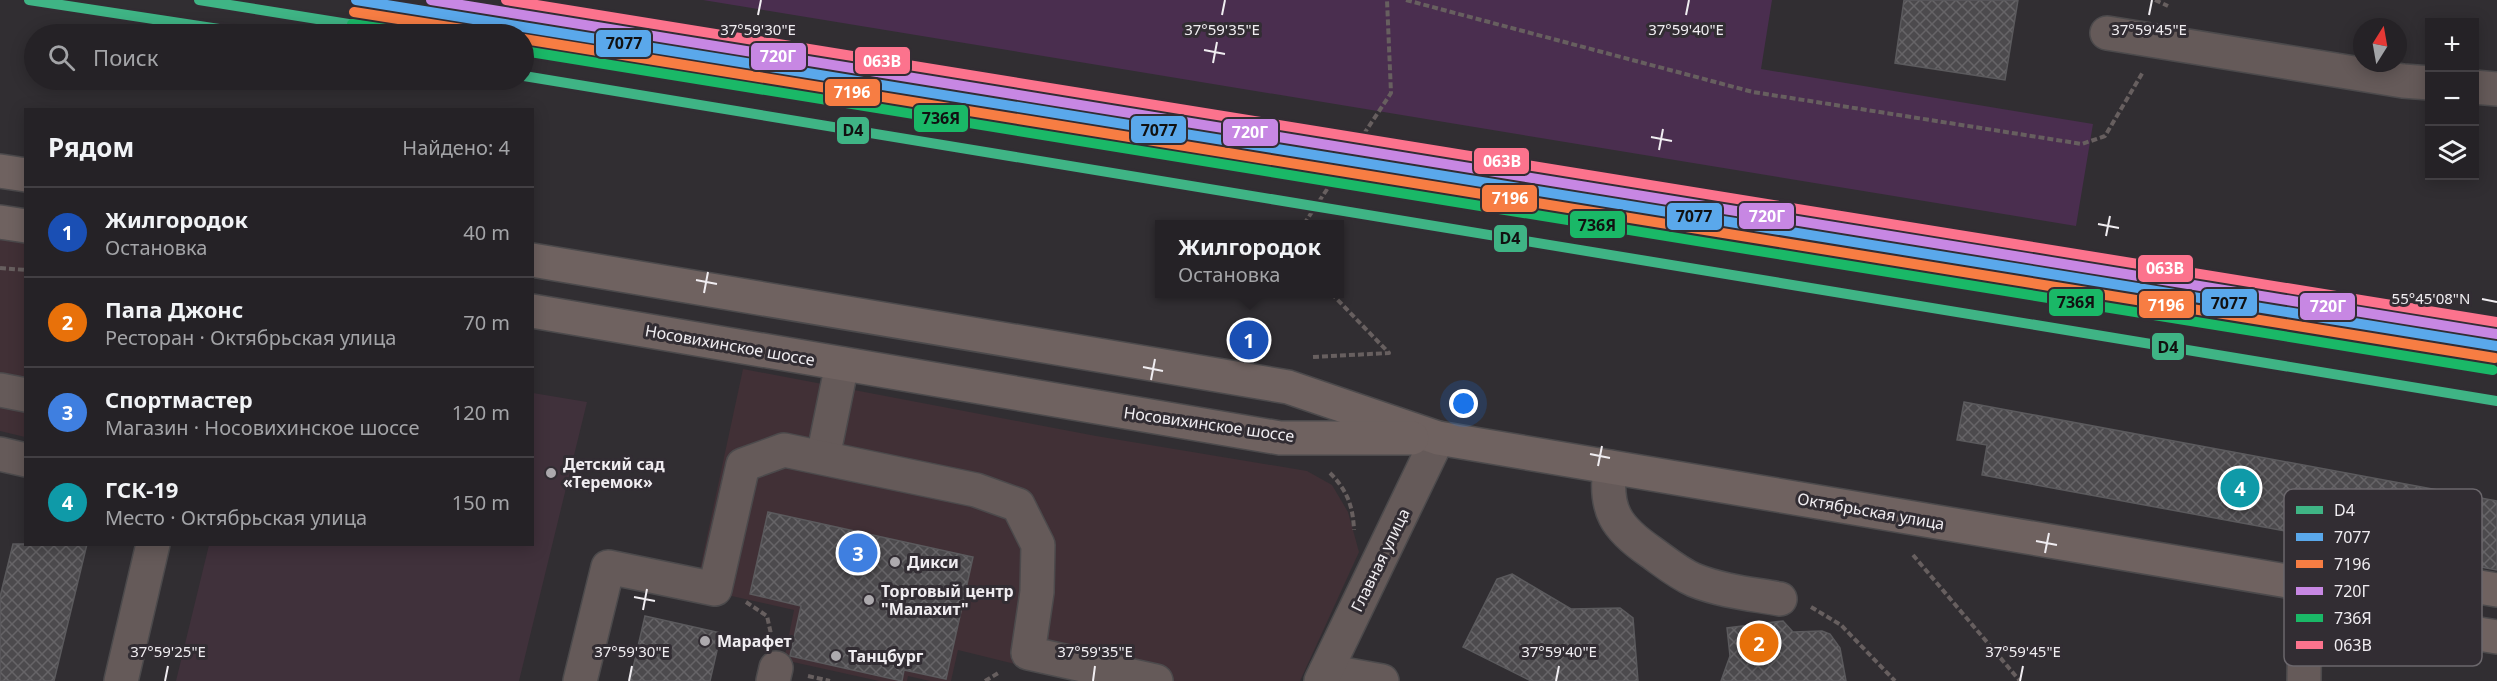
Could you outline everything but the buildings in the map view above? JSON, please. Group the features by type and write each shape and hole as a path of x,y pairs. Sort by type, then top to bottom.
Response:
{"main road":[{"path":"0,171 24,176"},
{"path":"0,222 24,226"},
{"path":"534,260 1288,387 1438,438"},
{"name":"Носовихинское шоссе","path":"534,311 1280,438 1438,438"},
{"name":"Октябрьская улица","path":"1438,438 2284,580"},
{"name":"Октябрьская улица","path":"2482,587 2497,590"},
{"name":"Октябрьская улица","path":"2482,635 2497,637"}],"street":[{"path":"2107,33 2425,83"},
{"path":"2479,87 2497,89"},
{"path":"823,457 842,364"},
{"path":"0,390 24,395"},
{"name":"Главная улица","path":"1324,676 1438,438"},
{"path":"580,681 608,567 715,589 743,465 784,450 976,490 1018,505 1038,545 1037,592 1028,653 1123,677 1156,681"},
{"path":"0,454 24,460"},
{"path":"1610,467 1608,501 1618,522 1632,539 1693,579 1725,589 1780,599"},
{"path":"121,681 153,546"},
{"path":"2304,666 2304,681"},
{"path":"1324,676 1382,681"}],"path":[{"path":"1307,220 1391,93 1387,0"},
{"path":"1406,0 1753,92 2082,144 2105,136 2161,42"},
{"path":"0,268 24,270"},
{"path":"1304,358 1389,353 1336,298"},
{"path":"1326,470 1343,485 1353,510 1354,536"},
{"path":"1913,555 2020,681"},
{"path":"715,589 752,604 767,616 775,675"},
{"path":"1780,599 1823,612 1841,625 1895,681"}],"shaded area":[{"path":"703,0 1772,0 1761,69 2093,124 2076,226"},
{"path":"0,236 24,240 24,437 0,431"},
{"path":"743,369 1096,436 1307,471 1332,485 1348,512 1359,552 1300,681 1085,681 958,650 951,681 930,681 908,676 907,681 879,681 784,660 794,610 696,588"},
{"name":"Детский сад «Теремок»","path":"534,393 587,402 519,681 176,681 209,546 534,546"}],"transit line":[{"name":"D4","path":"29,0 186,24"},
{"name":"D4","path":"199,0 349,24"},
{"name":"7077","path":"356,0 505,24"},
{"name":"720Г","path":"431,0 2497,334"},
{"name":"063В","path":"506,0 2497,322"},
{"name":"7196","path":"354,12 430,24"},
{"name":"7077","path":"534,29 2497,346"},
{"name":"7196","path":"534,41 2495,358"},
{"name":"736Я","path":"534,53 2493,370"},
{"name":"D4","path":"534,78 2497,401"}],"place":[{"name":"Жилгородок","path":"1249,340"},
{"name":"Детский сад «Теремок»","path":"551,473"},
{"name":"ГСК-19","path":"2240,488"},
{"name":"Спортмастер","path":"858,553"},
{"name":"Дикси","path":"895,562"},
{"name":"Торговый центр \"Малахит\"","path":"869,600"},
{"name":"Марафет","path":"705,641"},
{"name":"Папа Джонс","path":"1759,643"},
{"name":"Танцбург","path":"836,656"}]}
